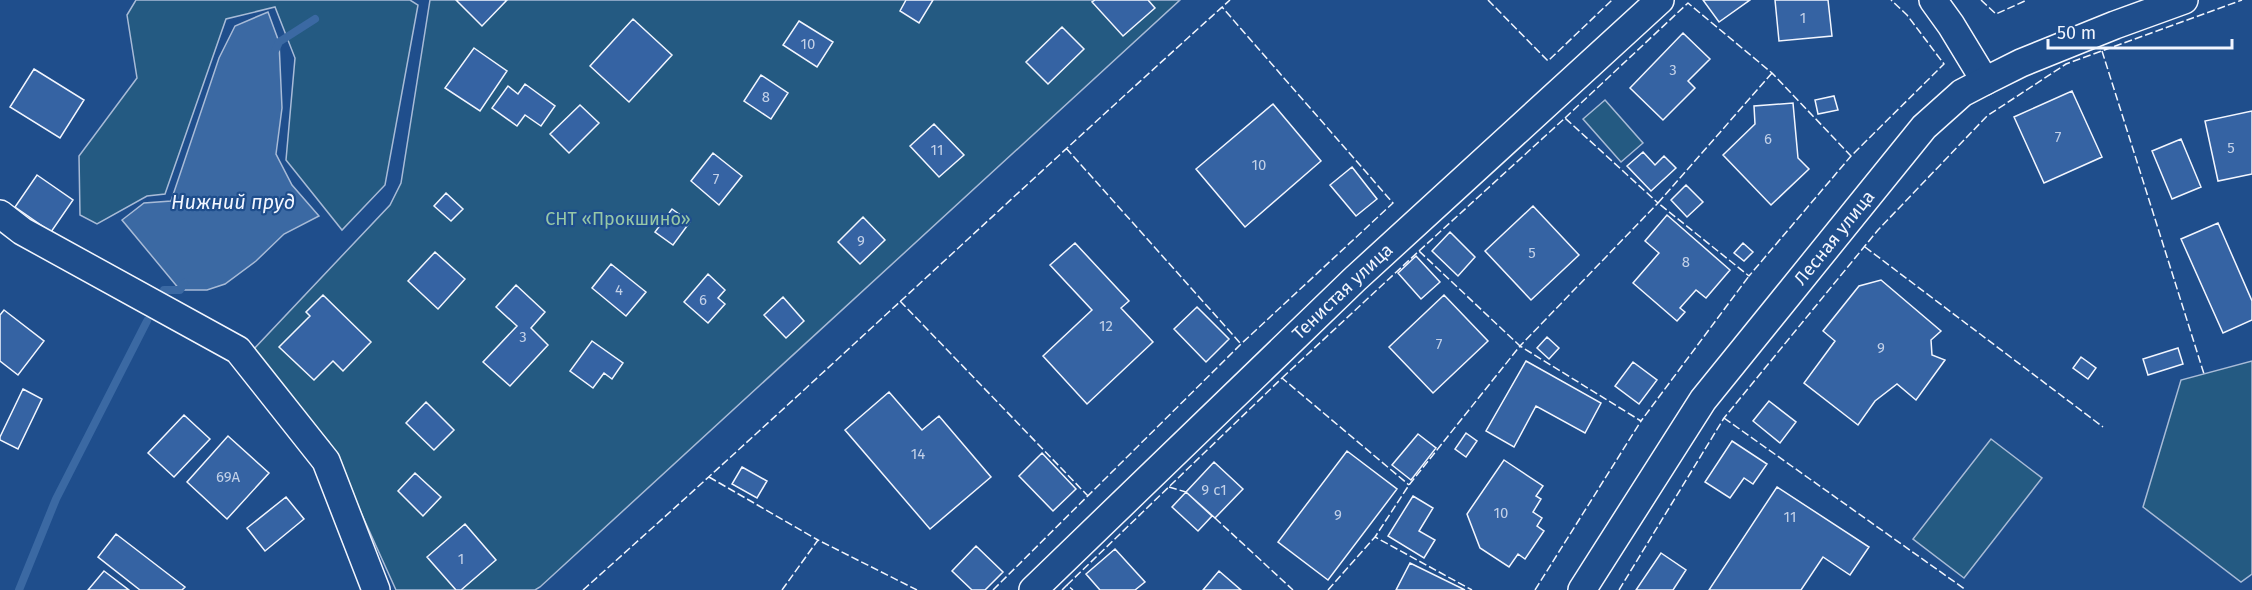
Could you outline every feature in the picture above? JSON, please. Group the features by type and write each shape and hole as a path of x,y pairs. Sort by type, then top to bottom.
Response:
{"street":[{"name":"Тенистая улица","path":"1033,590 1355,279 1660,0"},
{"path":"1933,0 1952,25 1984,81"},
{"name":"Лесная улица","path":"1582,590 1702,400 1924,127 1962,93 1984,81 2021,63 2184,0"},
{"path":"0,214 22,231 238,350 326,461 376,590"}],"green space":[{"path":"136,0 410,0 418,5 385,185 342,230 286,160 295,58 275,7 226,19 165,194 147,196 97,224 80,215 79,156 137,78 127,15"},
{"name":"СНТ «Прокшино»","path":"430,0 1180,0 540,587 535,590 396,590 329,442 251,352 390,205 401,183"},
{"path":"1605,100 1643,143 1621,162 1583,119"},
{"path":"2252,361 2252,574 2241,582 2143,507 2181,380"},
{"path":"1991,439 2042,478 1964,578 1913,539"}],"water":[{"name":"Нижний пруд","path":"268,12 279,42 282,108 276,154 292,185 319,216 284,234 256,261 225,284 207,290 180,290 122,220 144,203 171,201 219,58 235,26"}],"building":[{"path":"456,0 507,0 482,26"},
{"path":"906,0 933,0 919,23 900,11"},
{"path":"1095,0 1148,0 1155,8 1123,36 1092,2"},
{"path":"1703,0 1750,0 1719,22"},
{"path":"1775,0 1828,0 1832,36 1779,41"},
{"path":"633,19 672,55 629,102 590,66"},
{"path":"799,21 833,42 817,67 783,45"},
{"path":"1062,27 1084,49 1048,84 1026,62"},
{"path":"1683,33 1710,59 1688,81 1695,88 1663,120 1630,88"},
{"path":"474,48 507,71 480,111 445,88"},
{"path":"34,69 84,100 60,138 10,107"},
{"path":"761,75 788,93 771,119 744,101"},
{"path":"525,84 555,106 541,126 525,115 517,126 492,108 508,86 518,94"},
{"path":"2072,91 2102,157 2044,183 2014,117"},
{"path":"1834,96 1838,110 1818,114 1815,100"},
{"path":"1793,103 1798,158 1809,169 1771,205 1723,155 1755,124 1754,106"},
{"path":"1273,104 1321,161 1245,227 1196,169"},
{"path":"580,105 599,123 569,153 550,134"},
{"path":"2252,111 2252,174 2218,181 2205,121"},
{"path":"934,124 964,155 939,177 910,146"},
{"path":"2181,139 2201,187 2172,199 2152,151"},
{"path":"1643,152 1655,165 1664,156 1676,168 1651,191 1627,166"},
{"path":"713,153 742,176 719,205 691,181"},
{"path":"1352,167 1377,199 1356,216 1330,185"},
{"path":"37,175 73,200 51,232 15,207"},
{"path":"1686,185 1703,202 1687,217 1671,200"},
{"path":"446,193 463,209 451,221 434,206"},
{"path":"1533,206 1579,255 1531,300 1485,251"},
{"path":"672,209 690,222 673,245 655,232"},
{"path":"1667,215 1730,270 1706,298 1696,290 1680,308 1685,312 1677,321 1633,283 1659,253 1645,241"},
{"path":"863,217 885,240 860,264 838,242"},
{"path":"2218,223 2252,301 2252,320 2223,333 2181,239"},
{"path":"1450,232 1475,257 1458,276 1432,251"},
{"path":"1075,243 1129,301 1121,308 1153,342 1087,404 1043,356 1092,310 1050,265"},
{"path":"1743,243 1753,252 1744,261 1734,253"},
{"path":"435,252 465,279 438,309 408,281"},
{"path":"1416,256 1440,282 1421,299 1398,273"},
{"path":"611,264 646,292 626,316 592,288"},
{"path":"708,274 725,290 718,298 725,304 708,323 684,302"},
{"path":"1881,280 1941,331 1931,340 1932,355 1945,360 1916,400 1897,384 1875,401 1858,425 1804,383 1835,341 1823,331 1859,286"},
{"path":"516,285 545,312 531,328 548,345 510,386 483,362 517,326 496,307"},
{"path":"323,295 371,342 343,371 333,361 314,380 279,347 310,316 306,312"},
{"path":"1444,295 1488,341 1433,393 1389,347"},
{"path":"783,297 804,321 786,338 764,315"},
{"path":"1197,307 1229,339 1206,362 1174,329"},
{"path":"4,310 44,341 18,375 0,361 0,315"},
{"path":"1547,337 1559,348 1549,359 1537,348"},
{"path":"592,341 623,363 612,379 604,373 593,388 570,371"},
{"path":"2178,348 2183,364 2148,375 2143,359"},
{"path":"2081,357 2096,368 2088,379 2073,368"},
{"path":"1526,361 1601,403 1585,433 1536,406 1514,447 1486,431"},
{"path":"1633,362 1657,380 1639,404 1615,386"},
{"path":"23,389 42,399 18,449 0,440 0,437"},
{"path":"889,392 922,430 939,416 991,477 930,529 845,430"},
{"path":"1769,401 1796,422 1780,443 1753,421"},
{"path":"426,402 454,430 434,450 406,423"},
{"path":"184,415 210,439 174,477 148,453"},
{"path":"1466,433 1477,441 1466,457 1455,449"},
{"path":"1418,434 1436,448 1411,480 1392,465"},
{"path":"228,436 269,473 227,519 187,482"},
{"path":"1732,441 1767,464 1753,484 1744,478 1730,498 1705,482"},
{"path":"1347,451 1397,489 1328,580 1278,542"},
{"path":"1042,453 1076,489 1053,511 1019,476"},
{"path":"1504,460 1543,486 1536,496 1541,499 1533,512 1542,518 1537,526 1544,531 1525,559 1518,554 1509,567 1480,548 1467,514"},
{"path":"1214,462 1243,489 1215,518 1186,492"},
{"path":"742,467 767,481 757,498 732,484"},
{"path":"415,473 441,497 423,516 398,491"},
{"path":"1777,487 1869,547 1850,575 1823,557 1801,590 1709,590"},
{"path":"1186,492 1212,516 1198,531 1172,507"},
{"path":"1413,496 1433,508 1419,531 1435,540 1424,558 1388,536"},
{"path":"286,497 304,519 265,551 247,528"},
{"path":"465,524 496,560 461,590 456,590 427,557"},
{"path":"116,534 185,587 182,590 140,590 98,557"},
{"path":"976,546 1003,572 985,590 972,590 952,571"},
{"path":"1115,549 1145,582 1135,590 1100,590 1086,574"},
{"path":"1661,553 1686,570 1673,590 1636,590"},
{"path":"1410,563 1465,590 1396,590"},
{"path":"104,571 129,590 88,590"},
{"path":"1219,571 1241,590 1203,590"}],"waterway":[{"path":"276,49 279,42 315,19"},
{"path":"164,290 180,290 184,283"},
{"path":"19,590 56,499 147,321"}],"fence":[{"path":"583,590 1230,0"},
{"path":"1488,0 1548,61 1612,0"},
{"path":"1565,118 1688,3 1772,73 1851,156 1944,64 1907,15 1891,0"},
{"path":"1981,0 1996,14 2027,0"},
{"path":"1619,590 1724,418 1878,230 1987,116 2066,64 2242,0"},
{"path":"993,590 1241,344 1393,203 1222,7"},
{"path":"2102,51 2204,374"},
{"path":"1772,73 1658,203 1749,276 1851,156"},
{"path":"1419,251 1565,118 1658,203 1520,346 1641,421 1749,276"},
{"path":"1066,148 1241,344"},
{"path":"1865,247 2103,427"},
{"path":"1282,378 1419,251 1520,346 1409,485 1375,537 1472,590"},
{"path":"900,301 1088,496"},
{"path":"1067,585 1282,378 1409,485"},
{"path":"1724,418 1966,590"},
{"path":"1535,590 1641,421"},
{"path":"709,477 818,540"},
{"path":"1169,487 1186,492"},
{"path":"1215,518 1293,590"},
{"path":"1328,590 1375,537"},
{"path":"782,590 818,540 917,590"},
{"path":"1062,590 1067,585 1073,590"}]}
